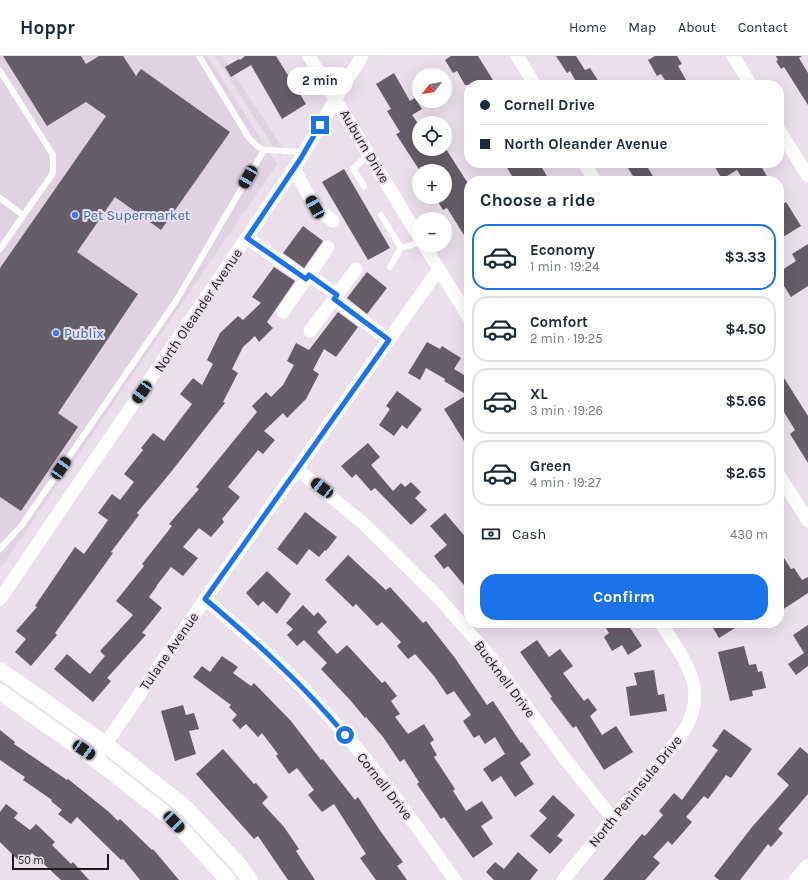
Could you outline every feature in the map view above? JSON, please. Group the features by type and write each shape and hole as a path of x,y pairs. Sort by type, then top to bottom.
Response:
{"street":[{"name":"Auburn Drive","path":"309,56 336,98 412,225"},
{"name":"North Oleander Avenue","path":"0,598 294,169 362,56"},
{"path":"517,56 532,80"},
{"path":"733,56 748,80"},
{"path":"784,138 808,176"},
{"path":"294,169 315,207 333,221"},
{"path":"247,238 335,297 389,340"},
{"path":"283,312 328,247"},
{"path":"428,252 464,310"},
{"path":"310,331 356,269"},
{"name":"Tulane Avenue","path":"96,758 205,599 439,270"},
{"name":"Bucknell Drive","path":"298,469 363,523 443,602 464,626"},
{"path":"784,483 808,522"},
{"name":"Cornell Drive","path":"205,599 257,643 327,714 390,790 455,880"},
{"name":"Bucknell Drive","path":"466,628 488,654 562,755 613,819"},
{"name":"North Peninsula Drive","path":"563,880 687,727 693,712 695,696 694,682 687,665 664,628"},
{"path":"0,670 105,744 186,808 239,865 250,880"},
{"path":"0,692 96,758 174,822 228,880"},
{"path":"797,880 808,867"}],"lane":[{"path":"199,56 249,138 257,146 264,150 305,152"},
{"path":"0,71 53,155 53,173 0,249"},
{"path":"0,549 22,525 176,301 264,150"},
{"path":"364,186 353,169 369,154"},
{"path":"0,198 23,215"},
{"path":"381,216 401,248"},
{"path":"390,267 401,248 412,245"}],"shaded area":[{"path":"0,56 207,56 277,164 0,569"},
{"path":"215,56 222,56 284,150 280,157"}],"building":[{"path":"3,56 81,56 86,64 99,56 123,56 136,76 141,69 230,132 161,230 115,197 77,252 138,294 58,413 78,427 21,511 0,497 0,268 106,116 86,102 47,126"},
{"path":"245,56 276,56 306,104 282,119 251,65 231,77 225,67"},
{"path":"451,56 478,56 493,80 464,80 464,83 457,71 453,73 452,68 450,68 445,60"},
{"path":"556,56 576,56 585,70 590,68 598,80 575,80 570,71 567,73"},
{"path":"655,56 677,56 682,64 678,66 686,80 665,80 661,74 657,76 648,60"},
{"path":"776,56 802,56 799,58 808,73 808,105 784,67 781,69 776,61 778,60"},
{"path":"394,73 410,101 412,100 412,108 422,109 412,115 412,156 450,156 464,177 464,235 452,216 452,212 450,212 447,208 443,210 439,204 452,204 452,164 415,164 396,134 400,132 387,111 391,109 376,84"},
{"path":"507,168 542,168 547,176 512,176"},
{"path":"628,168 648,168 653,176 633,176"},
{"path":"716,168 762,168 767,176 741,176 737,170 727,176 720,176"},
{"path":"344,169 390,248 368,260 322,182"},
{"path":"786,202 801,226 784,236 784,203"},
{"path":"303,226 323,241 304,268 283,253"},
{"path":"808,244 808,286 791,297 784,286 784,269 796,261 792,254"},
{"path":"274,267 295,281 267,322 273,328 259,342 255,336 243,347 232,369 238,373 223,402 225,403 137,513 139,515 111,552 113,553 55,633 57,635 31,666 15,652 26,639 16,631 37,607 35,606 75,547 84,554 99,533 108,520 98,513 112,494 120,500 134,482 124,474 143,450 141,448 153,433 164,441 192,404 180,394 193,378 202,385 213,364 207,360 220,333 238,316 243,320 261,303 252,297"},
{"path":"367,272 387,288 367,314 347,298"},
{"path":"338,312 358,327 336,357 324,349 313,370 319,374 306,399 287,418 283,413 264,431 275,440 263,454 258,450 228,487 240,497 222,519 224,522 211,537 199,528 183,547 198,558 183,576 171,567 157,585 149,597 162,608 142,633 146,635 107,678 111,681 93,702 54,669 67,654 90,674 105,656 100,651 133,615 116,601 144,566 142,564 172,526 169,524 199,489 196,487 257,412 252,406 266,392 271,397 283,385 294,365 287,361 296,343 309,350"},
{"path":"427,342 440,349 442,346 461,358 454,369 464,375 464,393 444,381 445,379 426,368 420,380 408,373"},
{"path":"784,378 808,416 808,463 790,434 795,430 784,412"},
{"path":"397,391 422,409 407,429 402,425 394,436 379,425 390,409 386,406"},
{"path":"464,397 464,441 444,409"},
{"path":"368,443 380,457 371,465 393,491 401,483 405,487 411,482 421,492 415,498 427,510 411,525 375,488 371,491 356,474 352,478 341,466"},
{"path":"305,512 337,537 319,557 309,549 297,565 277,549"},
{"path":"445,513 464,535 464,585 448,566 444,569 434,556 447,545 430,526"},
{"path":"348,555 386,590 390,587 423,623 426,621 455,658 487,705 493,701 521,743 522,742 531,755 520,763 534,784 515,797 501,776 492,782 483,769 505,754 495,737 485,744 479,735 474,738 463,721 471,715 454,691 447,695 434,676 415,654 408,659 397,646 401,642 382,622 377,626 356,604 353,607 325,580"},
{"path":"784,558 791,569 794,568 802,580 808,577 808,593 784,609"},
{"path":"267,571 291,594 277,614 263,601 258,606 246,593"},
{"path":"303,605 314,616 318,612 327,622 317,632 337,654 347,645 382,683 385,681 397,696 391,701 400,714 395,717 408,734 424,724 434,740 430,743 437,755 434,757 455,789 453,791 466,811 482,801 493,818 481,826 493,844 473,858 444,817 441,819 417,784 419,782 404,759 400,762 383,737 321,669 327,663 304,640 297,646 287,635 293,629 286,623"},
{"path":"808,625 808,666 796,675 788,664 804,653 793,635"},
{"path":"606,628 630,628 642,646 628,655 622,645 612,651 604,637 609,633"},
{"path":"713,628 735,628 719,638"},
{"path":"537,640 549,657 560,649 573,666 563,673 584,701 588,698 597,710 590,716 602,735 616,726 633,752 604,770 576,726 573,728 550,698 552,697 520,652"},
{"path":"744,646 749,665 756,664 758,672 762,671 766,688 752,691 753,696 730,701 718,652"},
{"path":"222,656 238,667 233,673 251,686 254,683 291,721 321,760 323,759 355,800 358,797 403,862 397,866 407,880 376,880 360,858 366,854 334,804 322,812 308,795 314,790 297,768 289,774 276,756 278,754 262,733 258,737 246,724 240,729 232,720 237,715 229,707 231,705 193,677 202,666 210,672"},
{"path":"654,670 658,695 664,694 667,711 630,716 626,687 637,685 634,673"},
{"path":"183,705 186,715 194,713 199,729 189,731 196,754 175,761 161,711"},
{"path":"724,729 752,749 731,778 726,775 708,799 704,796 686,817 692,822 672,845 668,841 653,857 660,863 645,880 603,880 642,834 645,836 663,815 659,811 674,793 682,800 718,750 712,746"},
{"path":"0,730 15,742 14,744 67,780 68,779 118,821 120,819 152,850 153,849 179,880 140,880 123,859 121,860 77,817 71,824 58,814 62,810 51,801 52,800 23,780 25,777 0,760"},
{"path":"800,747 808,754 808,794 778,829 783,833 771,847 768,844 740,880 719,880 714,876 752,827 789,785 777,774"},
{"path":"223,749 254,784 256,783 268,797 262,803 284,827 299,849 296,851 315,880 288,880 258,836 254,839 196,774"},
{"path":"553,795 575,815 557,836 563,840 550,854 530,836 547,818 539,811"},
{"path":"6,804 18,813 14,818 30,830 36,824 55,842 52,845 71,864 73,862 89,880 61,880 32,853 22,864 0,842 0,812"},
{"path":"518,852 538,870 530,880 494,880 486,872 495,862 504,869"}],"place":[{"name":"Pet Supermarket","path":"75,215"},
{"name":"Publix","path":"56,333"}],"route":[{"path":"320,125 301,158 247,238 306,279 309,275 337,295 334,299 389,340 205,599 257,643 327,714 345,735"}]}
